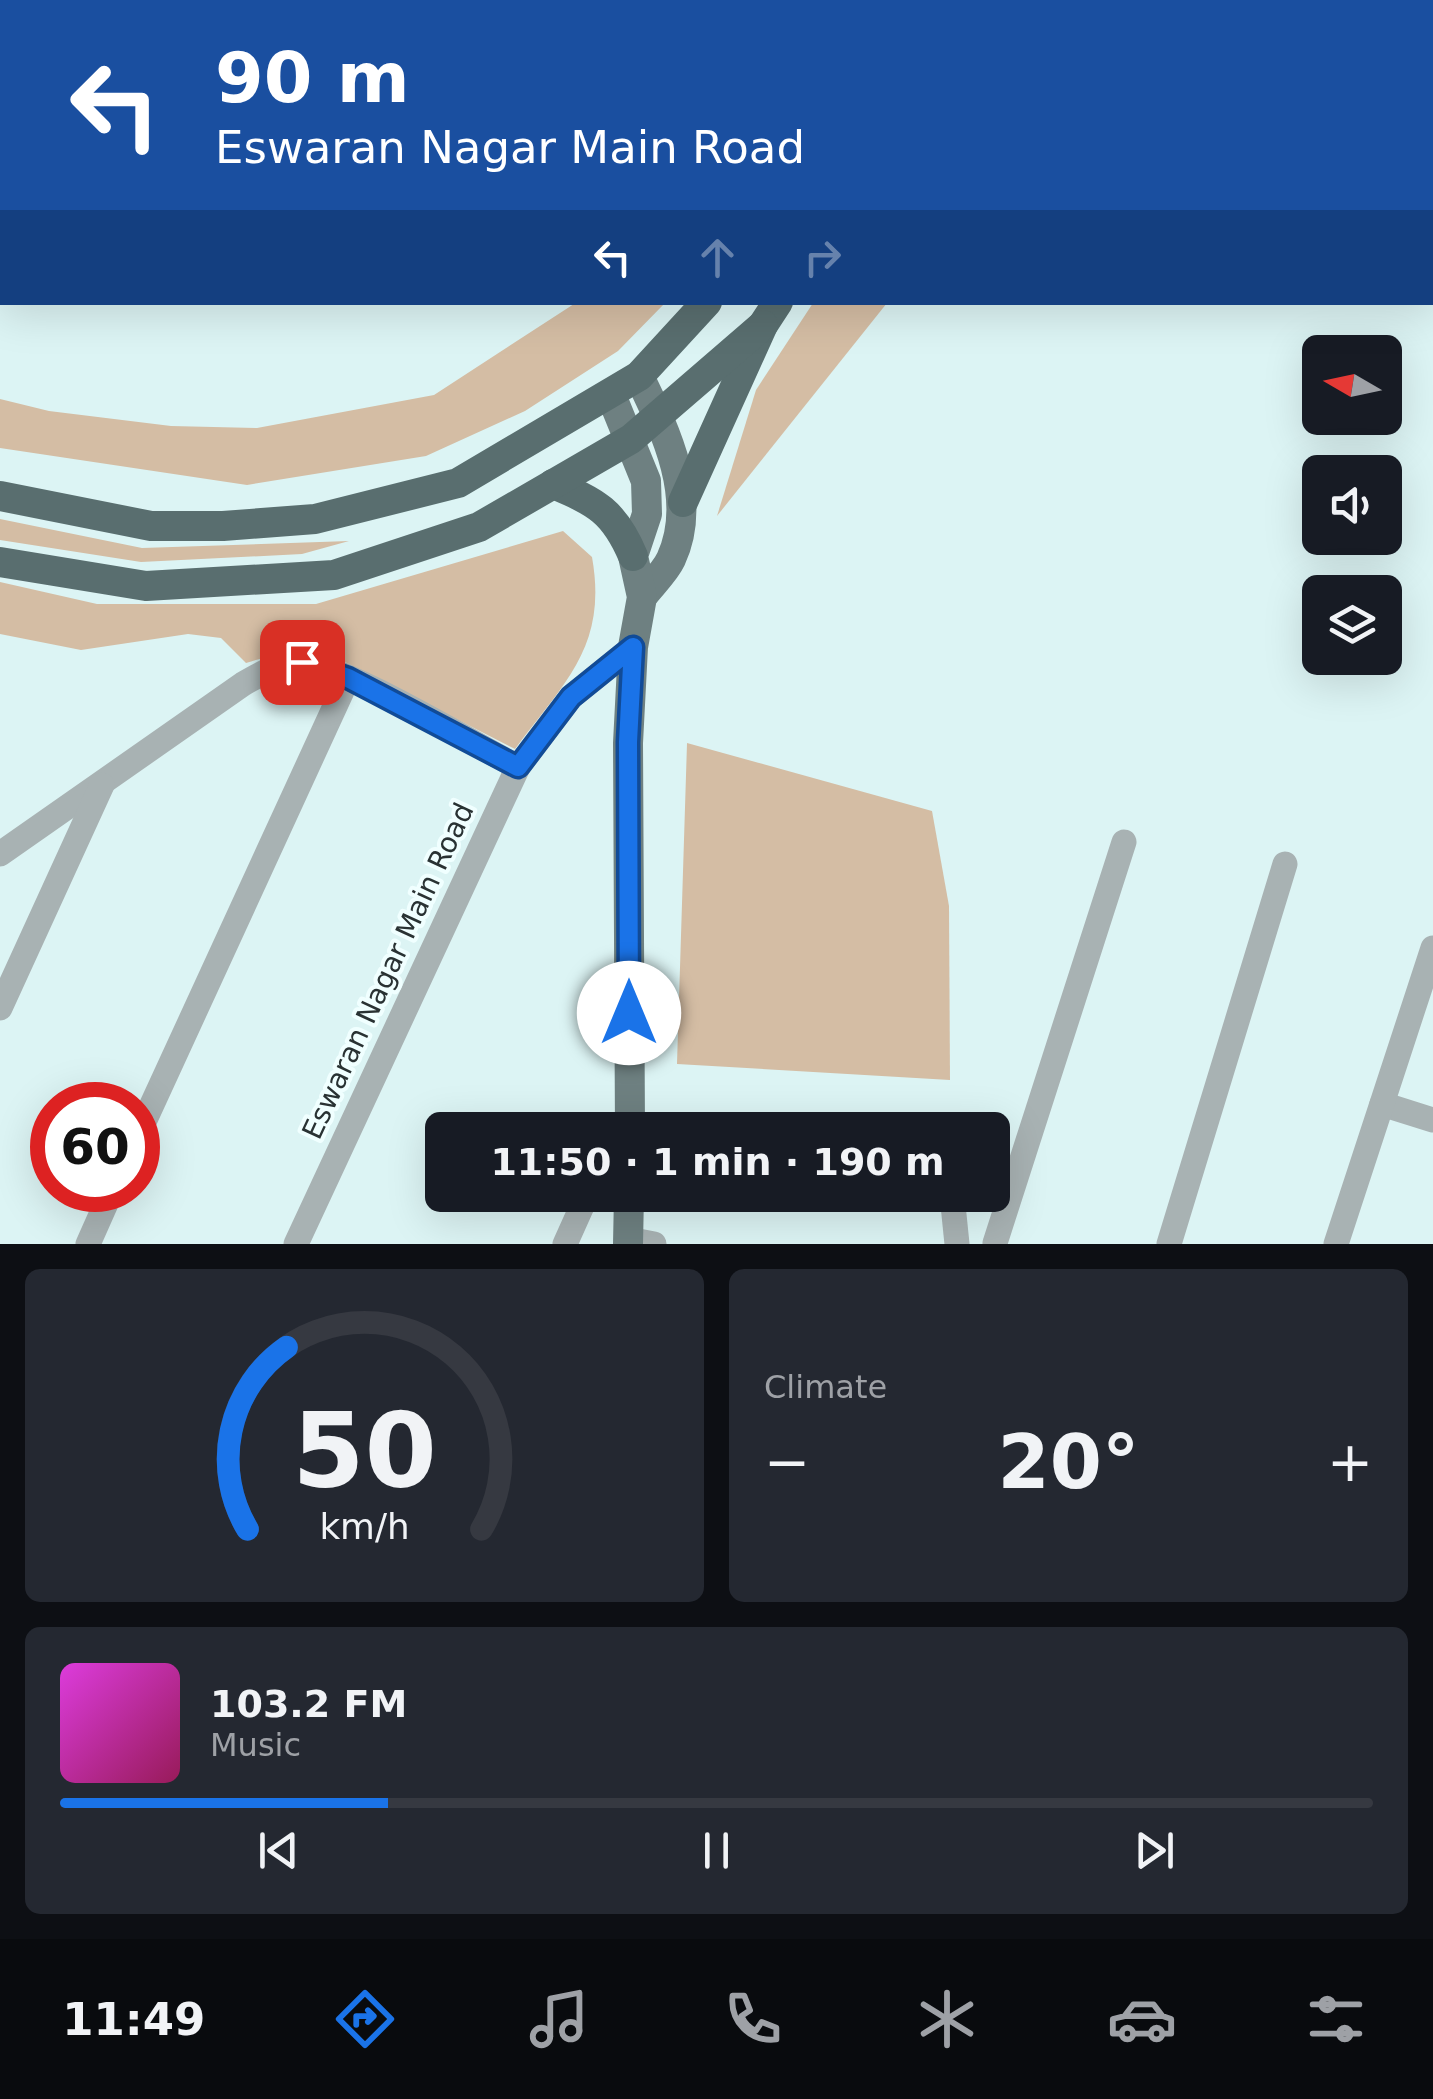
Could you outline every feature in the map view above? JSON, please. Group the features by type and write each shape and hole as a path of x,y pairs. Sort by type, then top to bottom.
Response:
{"highway":[{"path":"0,496 151,526 315,519 458,483 639,376 703,305"},
{"path":"0,562 146,586 334,575 479,528 631,439 770,314"},
{"path":"683,502 770,314"},
{"path":"552,484 593,501 620,526 633,556"}],"main road":[{"path":"639,376 659,417 683,502 672,558 642,597"},
{"path":"611,395 646,481 647,514 633,556 642,597 633,647 627,838 630,1112"},
{"path":"632,1212 637,1242"}],"street":[{"name":"Eswaran Nagar Main Road","path":"296,1244 518,767 571,697 633,647"},
{"path":"0,854 243,684 277,666 302,662 348,678 518,767"},
{"path":"160,1088 348,678"},
{"path":"0,1008 103,782"},
{"path":"957,1236 996,1244 1124,842"},
{"path":"1169,1244 1285,864"},
{"path":"1336,1244 1433,948"},
{"path":"1382,1104 1433,1120"},
{"path":"88,1244 102,1212"},
{"path":"565,1244 579,1212"}],"shaded area":[{"path":"572,305 663,305 618,351 525,411 426,456 247,485 0,448 0,399 49,411 171,426 257,428 434,395"},
{"path":"812,305 885,305 717,516 756,390"},
{"path":"0,519 142,548 349,541 302,554 141,562 0,540"},
{"path":"563,531 592,557 594,616 578,662 515,749 345,662 317,654 285,653 246,663 221,638 188,634 81,650 0,634 0,582 97,604 316,604"},
{"path":"687,743 932,811 949,906 950,1080 677,1064"}],"route":[{"path":"302,662 348,678 518,767 571,697 633,647 628,742 629,1013"}]}
